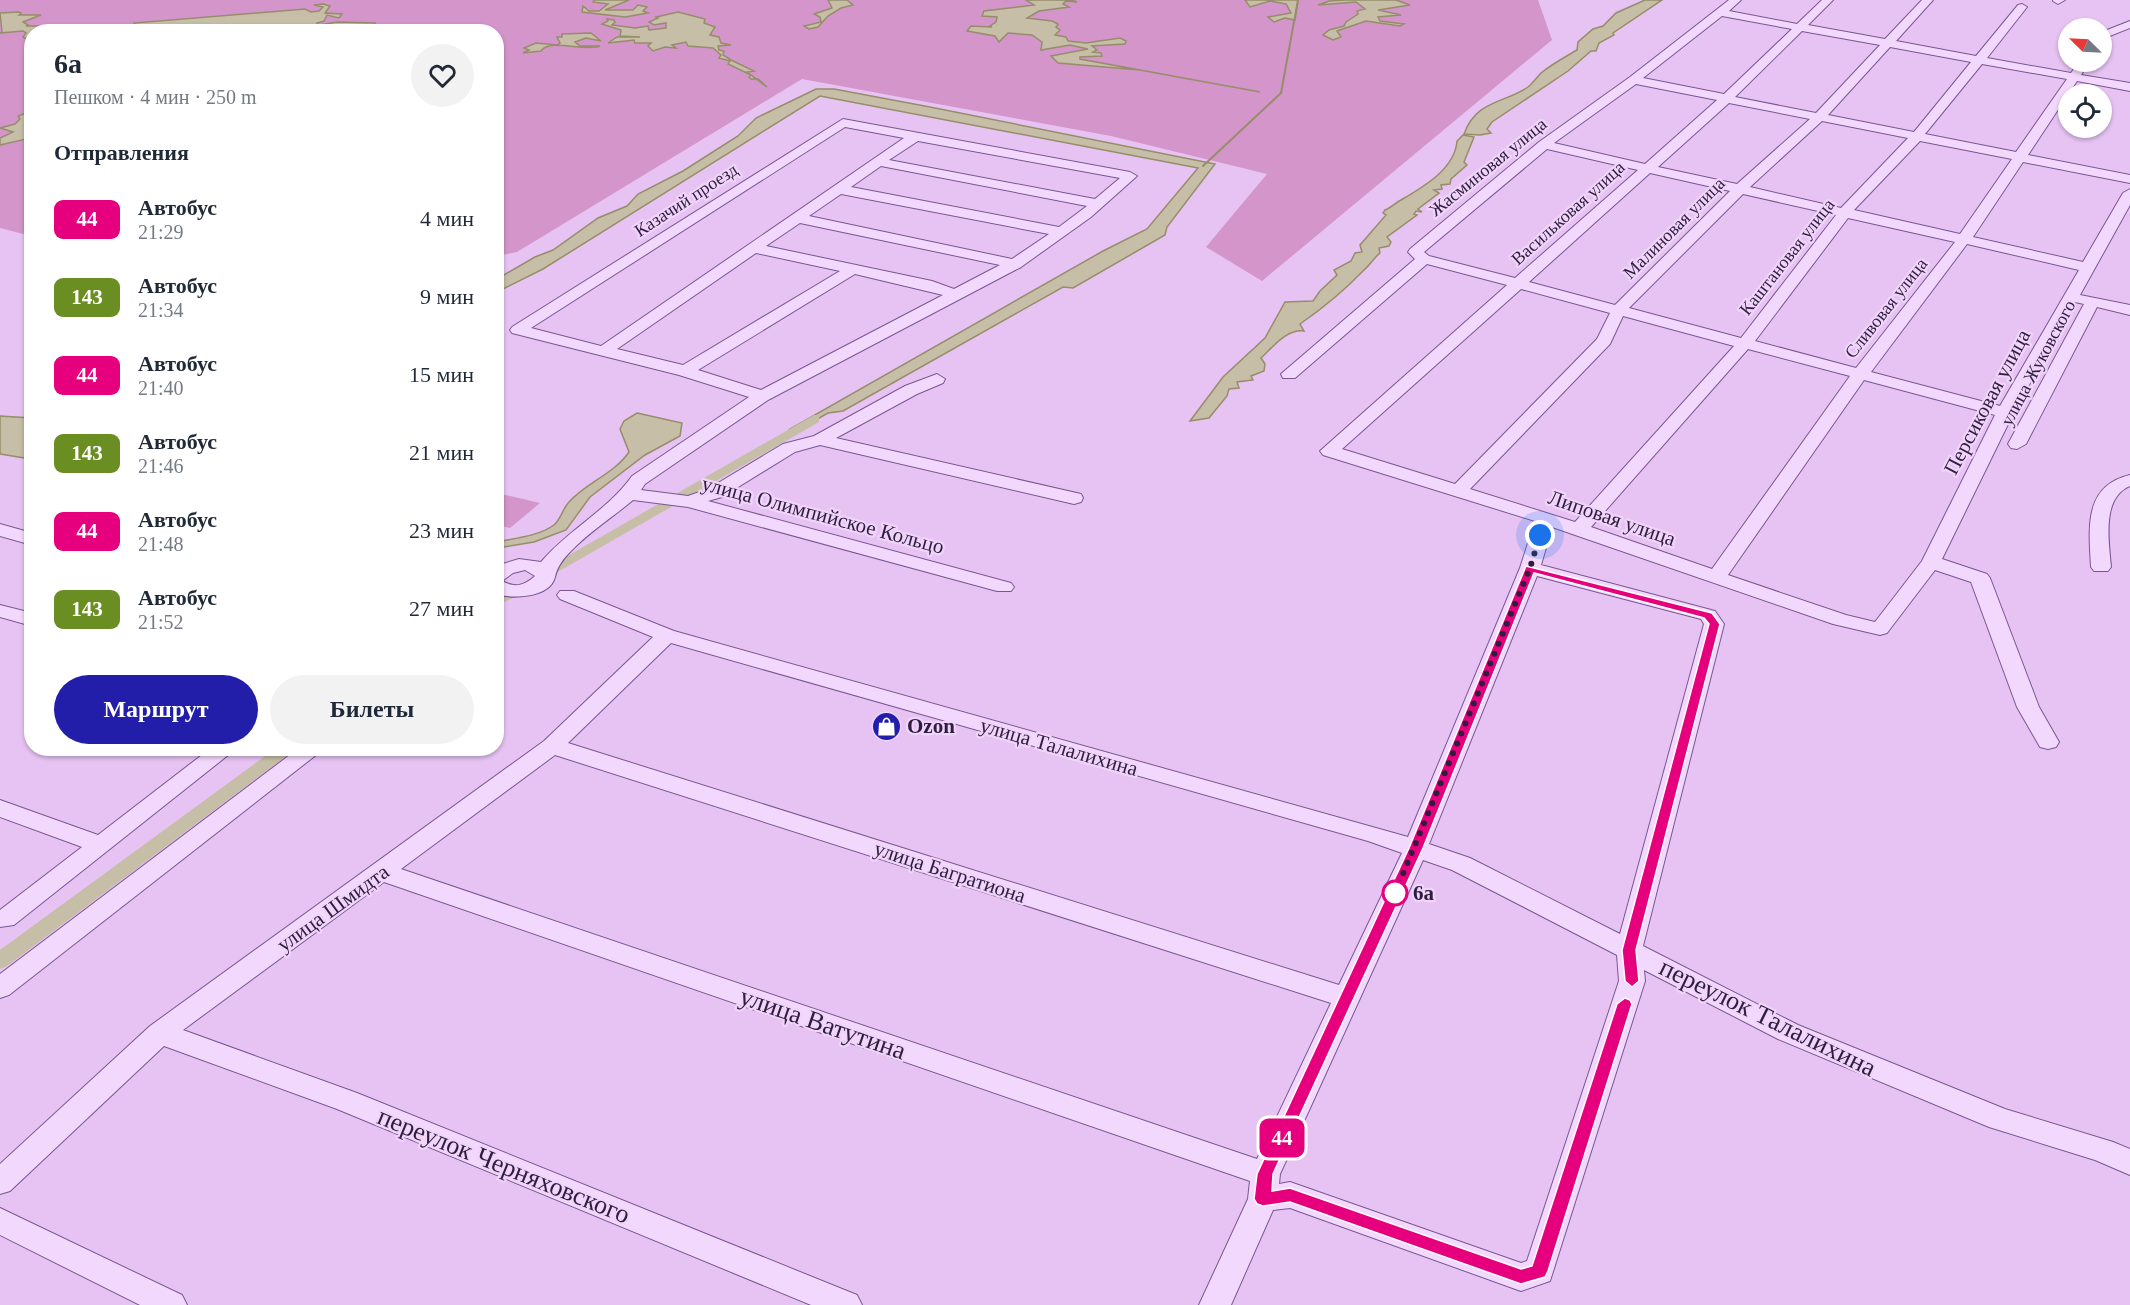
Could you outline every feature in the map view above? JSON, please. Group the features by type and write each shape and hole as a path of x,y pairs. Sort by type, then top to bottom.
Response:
{"street":[{"name":"Жасминовая улица","path":"1424,259 1415,252 1544,145 1634,80 1736,0"},
{"name":"Васильковая улица","path":"1329,451 1727,98 1828,0"},
{"name":"Малиновая улица","path":"1458,491 1604,341 1619,309 1741,188 1819,117 1890,44 1928,0"},
{"name":"Каштановая улица","path":"1579,529 1746,342 1846,211 1917,136 2022,7"},
{"path":"1721,13 2130,87"},
{"path":"2112,32 2130,24"},
{"name":"Сливовая улица","path":"1717,577 1861,374 1965,238 2077,72"},
{"path":"1634,80 2130,179"},
{"name":"Казачий проезд","path":"762,396 685,371 518,330 843,123 1130,176 1097,204"},
{"path":"604,351 916,136"},
{"path":"1544,145 1846,211 2087,267"},
{"path":"878,162 1097,204"},
{"path":"839,189 1061,232"},
{"name":"Персиковая улица","path":"1880,629 1931,562 2005,412 2069,296 2130,193"},
{"path":"528,590 539,585 565,546 629,494 638,480 762,396 1016,264 1097,204"},
{"path":"798,218 1016,264"},
{"path":"754,248 932,286 956,295"},
{"path":"1289,374 1424,259 2005,412"},
{"path":"685,371 853,269"},
{"path":"2069,296 2130,310"},
{"name":"улица Жуковского","path":"2017,444 2093,301"},
{"path":"689,502 715,493 789,448 820,440 910,390 937,379"},
{"path":"820,440 1074,498"},
{"name":"Липовая улица","path":"1329,451 1579,529 1840,620 1880,629"},
{"path":"2101,567 2100,520 2104,498 2119,483 2130,480"},
{"name":"улица Олимпийское Кольцо","path":"629,494 689,502 1004,587"},
{"path":"1215,1305 1264,1186 1416,848 1530,568 1545,518"},
{"path":"0,530 24,537"},
{"path":"525,564 545,552 565,546"},
{"path":"1931,562 1980,578 2028,706 2048,742"},
{"path":"504,580 512,566 525,564 537,566 567,595"},
{"path":"1264,1186 1521,1277 1539,1271 1632,981 1629,950 1714,624 1708,615 1530,568"},
{"path":"504,591 528,590 567,595"},
{"name":"улица Талалихина","path":"567,595 667,635 1416,848"},
{"path":"0,610 24,618"},
{"name":"улица Шмидта","path":"0,1182 160,1033 552,746 667,635"},
{"name":"улица Багратиона","path":"552,746 1348,998"},
{"path":"5,919 216,756"},
{"path":"0,988 304,756"},
{"path":"0,808 102,845"},
{"name":"переулок Талалихина","path":"1416,848 1461,864 1839,1054 1999,1119 2103,1149 2130,1163"},
{"name":"улица Ватутина","path":"382,872 1264,1186"},
{"name":"переулок Черняховского","path":"160,1033 347,1101 846,1305"},
{"path":"0,1221 171,1305"}],"shaded area":[{"path":"0,0 1538,0 1552,40 1262,281 1206,247 1267,174 1111,136 802,79 517,252 504,255 504,24 24,24 24,234 0,228"},
{"path":"594,0 629,0 605,10 633,10 638,5 647,7 643,11 648,13 625,17 582,12 583,6 589,11 599,11 608,4 593,2"},
{"path":"828,0 847,0 853,5 841,8 828,16 818,27 809,29 804,26 821,22 820,17 814,14 832,8"},
{"path":"1026,0 1072,0 1077,2 1066,1 1063,4 1069,7 1039,11 1027,18 1052,21 1058,24 1056,27 1060,30 1055,35 1066,37 1068,41 1086,43 1120,38 1126,41 1125,44 1092,46 1097,50 1093,52 1101,53 1102,56 1080,57 1080,59 1140,70 1058,63 1051,56 1088,49 1070,45 1041,50 1042,42 1032,35 1008,33 999,42 995,36 967,31 971,26 992,27 990,26 996,22 997,17 982,16 984,11 1034,5"},
{"path":"1245,0 1298,0 1295,20 1285,18 1274,22 1268,17 1291,13 1286,4 1270,1 1250,7"},
{"path":"1396,0 1410,5 1378,10 1401,15 1378,17 1380,21 1404,24 1400,26 1366,21 1337,31 1341,37 1333,40 1323,35 1329,30 1344,26 1358,14 1357,11 1365,9 1356,2 1318,5 1329,1"},
{"path":"1645,0 1662,0 1613,33 1614,35 1599,43 1596,51 1591,51 1568,71 1492,122 1487,129 1491,133 1464,134 1469,123 1483,108 1528,87 1541,73 1577,50 1578,42 1593,29 1603,26 1616,13"},
{"path":"314,5 330,6 325,13 342,14 339,18 327,15 324,21 317,23 318,24 134,23 305,9 311,12 319,11 323,7"},
{"path":"19,12 21,13 19,15 41,15 23,22 26,24 24,24 24,32 0,33 2,32 0,13"},
{"path":"678,12 705,19 704,23 715,27 710,35 719,37 721,43 731,45 718,46 719,50 724,51 723,55 731,60 754,71 747,72 751,75 728,64 730,61 719,58 721,55 713,48 688,46 686,42 672,45 676,48 665,47 653,51 648,46 651,43 635,43 634,40 608,43 617,37 640,37 620,36 621,30 602,24 608,21 607,19 614,20 612,25 635,28 648,26 649,30 666,28 666,23 654,25 649,22 658,18 656,17"},
{"path":"337,22 375,24 326,24"},
{"path":"591,33 601,41 586,38 575,42 580,46 600,46 586,47 560,45 546,47 541,51 523,53 529,50 524,48 536,43 557,45 560,43 557,37 562,37 562,34"},
{"path":"816,89 834,89 1215,164 1167,227 1165,235 1073,288 1063,287 843,411 828,413 796,431 790,429 1103,251 1147,229 1198,168 820,96 543,269 504,288 504,275 535,257 553,250 598,218 627,206 638,194 683,171 738,136 756,118"},
{"path":"24,114 24,140 0,145 0,138 13,132 0,128 15,124 20,119 18,116"},
{"path":"1463,135 1474,137 1464,162 1467,165 1451,179 1450,184 1441,185 1442,189 1434,190 1439,193 1418,209 1422,212 1416,211 1414,214 1417,215 1387,237 1391,242 1389,246 1379,248 1380,253 1356,278 1300,324 1304,331 1297,331 1286,336 1261,358 1265,364 1264,371 1251,376 1253,380 1237,382 1239,388 1229,389 1227,396 1209,418 1190,421 1223,377 1265,338 1285,302 1313,301 1337,275 1334,270 1351,261 1355,253 1362,252 1360,245 1386,215 1383,213 1385,210 1428,183 1444,169 1455,151 1457,141"},
{"path":"637,413 682,423 680,436 645,455 590,497 566,530 534,542 504,547 504,540 534,534 554,525 567,504 576,495 623,460 629,452 620,429 624,421"},
{"path":"0,416 24,418 24,458 0,454"},
{"path":"504,495 540,503 510,528 504,527"}],"waterway":[{"path":"1203,166 1281,93 1298,0"},
{"path":"544,574 814,419"},
{"path":"504,598 509,596"},
{"path":"0,961 277,756"}],"bus line":[{"name":"44","path":"1625,1004 1539,1271 1521,1277 1290,1195 1263,1199 1265,1174 1416,848 1530,568 1708,615 1714,624 1629,950 1632,981"}],"place":[{"name":"Ozon","path":"886,726"},
{"name":"6а","path":"1395,893"}],"route":[{"path":"1395,893 1416,848 1530,568 1540,535"}]}
